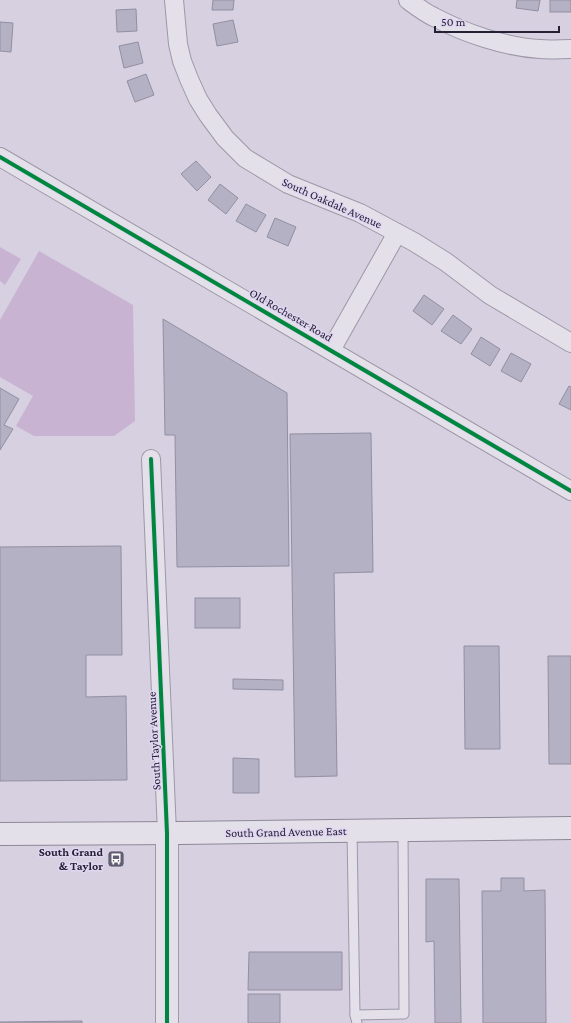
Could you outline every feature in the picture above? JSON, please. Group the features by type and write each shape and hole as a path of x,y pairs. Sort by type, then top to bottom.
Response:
{"main road":[{"name":"South Grand Avenue East","path":"0,834 167,834 571,828"},
{"name":"South Taylor Avenue","path":"167,834 167,1023"}],"street":[{"name":"South Oakdale Avenue","path":"174,0 177,38 182,61 198,99 225,138 245,158 288,184 360,213 414,242 446,262 490,295 571,343"},
{"path":"408,0 432,17 488,39 539,49 571,49"},
{"name":"Old Rochester Road","path":"0,157 571,491"},
{"path":"331,350 397,233"},
{"name":"South Taylor Avenue","path":"151,459 167,834"}],"lane":[{"path":"352,831 356,1019 404,1014 403,830"}],"shaded area":[{"path":"0,247 21,259 5,285 0,281"},
{"path":"39,251 133,305 135,421 114,436 34,436 16,426 33,396 0,377 0,320"}],"building":[{"path":"213,0 234,0 233,10 212,10"},
{"path":"517,0 540,0 538,11 516,8"},
{"path":"550,0 571,0 571,12 550,12"},
{"path":"136,9 137,31 117,32 116,10"},
{"path":"233,20 238,42 217,46 213,24"},
{"path":"0,22 13,23 11,52 0,51"},
{"path":"138,42 143,63 124,68 119,46"},
{"path":"146,74 154,95 135,102 127,81"},
{"path":"196,161 211,177 197,191 181,174"},
{"path":"220,184 238,198 226,214 208,200"},
{"path":"246,204 266,215 256,232 236,221"},
{"path":"275,218 296,227 288,246 267,237"},
{"path":"424,295 444,309 432,325 413,311"},
{"path":"453,315 472,329 461,344 441,331"},
{"path":"163,319 287,393 289,566 177,567 175,435 165,435"},
{"path":"481,337 500,349 490,366 471,354"},
{"path":"511,353 531,364 521,382 501,371"},
{"path":"569,386 571,387 571,410 559,404"},
{"path":"0,388 19,399 4,425 13,429 0,450"},
{"path":"371,433 373,572 334,573 337,776 295,777 290,434"},
{"path":"121,546 122,655 86,655 86,697 126,696 127,780 0,781 0,547"},
{"path":"195,598 240,598 240,628 195,628"},
{"path":"464,646 499,646 500,749 465,749"},
{"path":"548,656 571,656 571,764 549,764"},
{"path":"233,679 283,680 283,690 233,689"},
{"path":"233,758 259,759 259,793 233,793"},
{"path":"501,878 524,878 524,891 545,890 546,1023 483,1023 482,891 501,891"},
{"path":"426,879 459,879 461,1023 435,1023 434,941 426,942"},
{"path":"249,952 342,952 342,990 248,990"},
{"path":"248,994 280,994 280,1023 248,1023"},
{"path":"82,1021 82,1023 0,1023 0,1022"}],"cycle path":[{"path":"0,157 571,491"},
{"path":"151,459 167,833 167,1023"}],"place":[{"name":"South Grand & Taylor","path":"116,859"}]}
